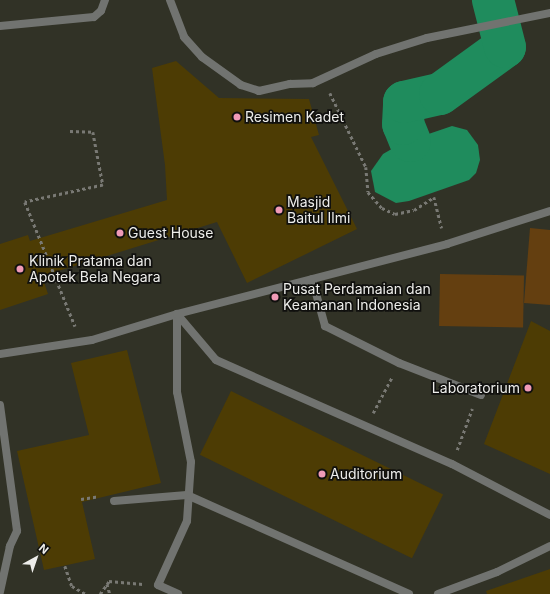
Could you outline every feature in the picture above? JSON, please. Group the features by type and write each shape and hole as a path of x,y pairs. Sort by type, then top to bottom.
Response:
{"lane":[{"path":"0,26 94,17 101,11 105,0"},
{"path":"170,0 184,37 202,57 241,84 259,92 290,84 313,83 376,54 427,38 483,28 550,13"},
{"path":"0,354 81,341 177,314 447,244 550,211"},
{"path":"312,279 325,326 399,363 479,394"},
{"path":"177,314 216,360 365,428 452,464 550,515"},
{"path":"177,314 178,392 191,462 187,495 187,521 158,585 178,594"},
{"path":"0,405 17,531 10,546 0,592"},
{"path":"114,501 187,495 409,594"},
{"path":"438,594 497,572 550,546"}],"path":[{"path":"323,78 366,167 368,192 382,208 395,214 414,210 434,198 447,244"},
{"path":"70,131 93,132 103,185 25,202 81,341"},
{"path":"365,428 399,363"},
{"path":"452,464 479,394"},
{"path":"65,566 72,586 86,594"},
{"path":"100,594 109,581 158,585"},
{"path":"107,584 110,594"}],"shaded area":[{"name":"Pusat Perdamaian dan Keamanan Indonesia","path":"0,0 550,0 550,594 0,594"},
{"path":"452,126 467,130 478,145 480,160 476,173 469,180 409,201 396,203 375,192 371,171 383,154 402,143"},
{"path":"530,228 550,230 550,305 524,303"},
{"path":"440,274 524,275 523,327 439,326"}],"building":[{"path":"176,61 219,98 309,99 319,135 311,137 357,229 247,283 217,222 42,276 48,294 0,310 0,244 28,235 30,241 167,200 165,165 152,68"},
{"name":"Laboratorium","path":"531,321 550,331 550,474 484,444"},
{"path":"127,350 161,483 82,502 95,559 44,570 17,451 89,435 71,363"},
{"name":"Auditorium","path":"231,391 443,494 412,558 200,455"},
{"path":"550,569 550,594 487,594 486,591"}],"waterway":[{"path":"410,141 403,124 404,102 440,94 505,47 493,0"}],"place":[{"name":"Resimen Kadet","path":"237,117"},
{"name":"Masjid Baitul Ilmi","path":"279,210"},
{"name":"Guest House","path":"120,233"},
{"name":"Klinik Pratama dan Apotek Bela Negara","path":"20,269"},
{"name":"Pusat Perdamaian dan Keamanan Indonesia","path":"275,297"},
{"name":"Laboratorium","path":"528,388"},
{"name":"Auditorium","path":"322,474"}]}
